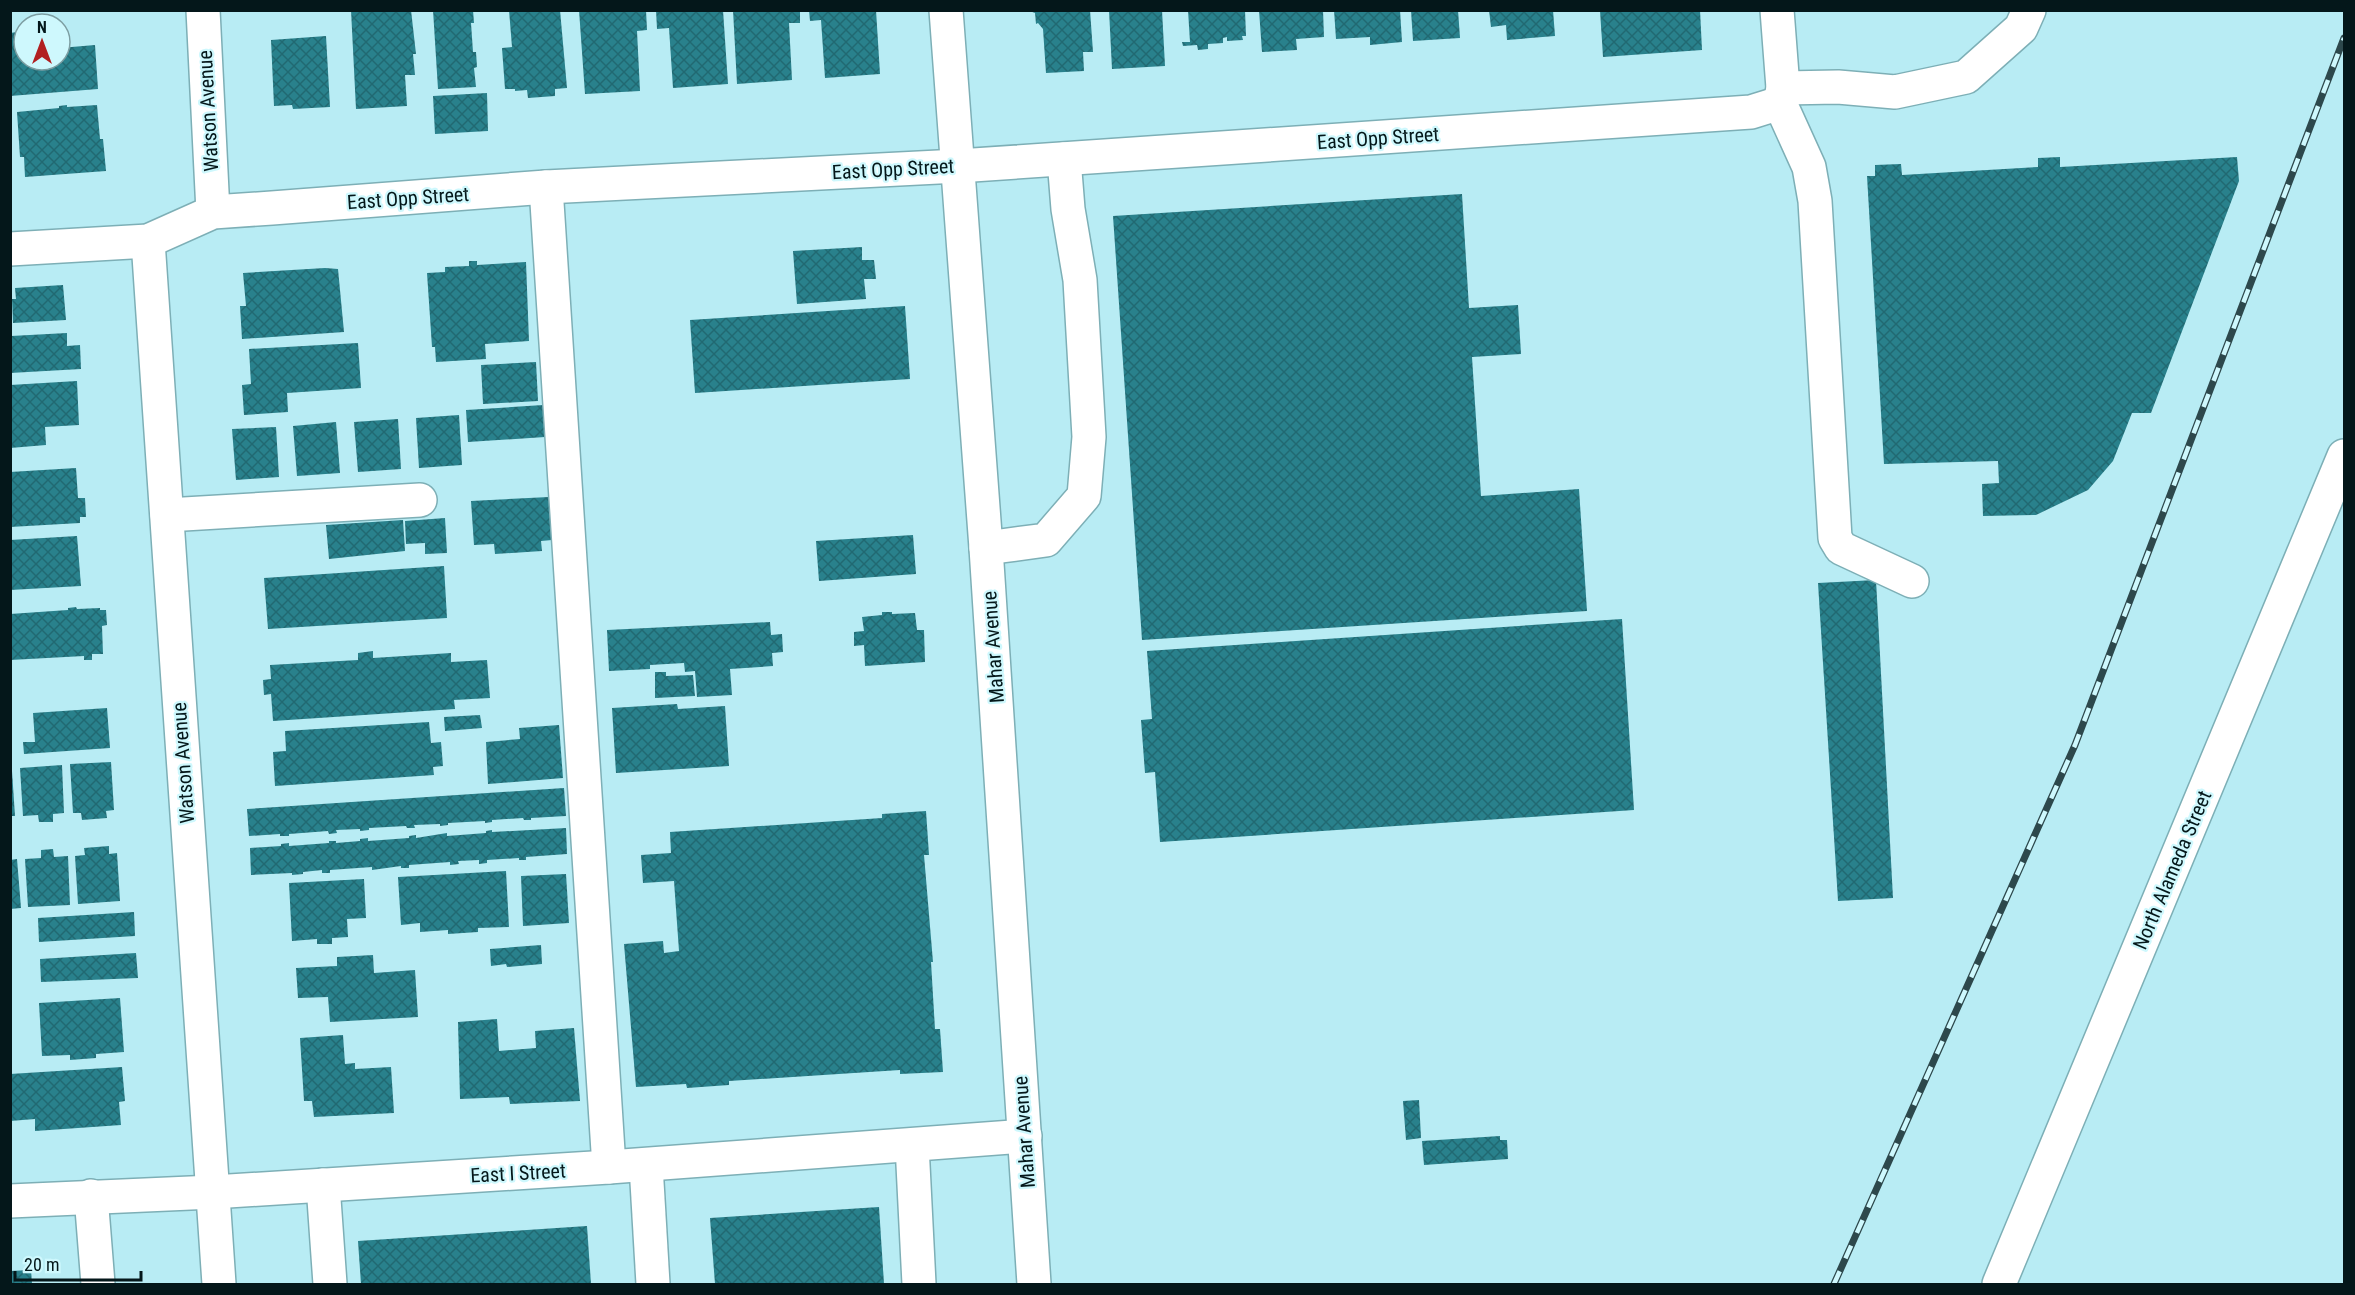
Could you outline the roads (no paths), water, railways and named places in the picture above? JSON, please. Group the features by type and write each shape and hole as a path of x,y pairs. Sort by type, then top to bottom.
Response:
{"street":[{"name":"Watson Avenue","path":"203,10 213,212"},
{"name":"Mahar Avenue","path":"946,10 986,548 1034,1284"},
{"path":"1777,10 1781,95 1809,167 1815,201 1835,538 1841,548 1911,581"},
{"name":"East Opp Street","path":"10,249 148,241 213,212 546,187 958,166 1751,112 1781,95 1838,87 1895,92 1966,77 2021,28 2029,10"},
{"path":"986,548 1046,540 1084,496 1088,426 1080,280 1068,209 1064,159"},
{"path":"546,187 609,1167"},
{"name":"Watson Avenue","path":"148,241 219,1284"},
{"name":"North Alameda Street","path":"1999,1284 2344,456"},
{"path":"167,515 420,500"},
{"name":"East I Street","path":"10,1201 213,1192 646,1165 1024,1136"},
{"path":"912,1144 919,1284"},
{"path":"646,1165 653,1284"},
{"path":"323,1185 330,1284"},
{"path":"91,1196 98,1284"}],"railway":[{"path":"1834,1284 2075,745 2344,38"}]}
